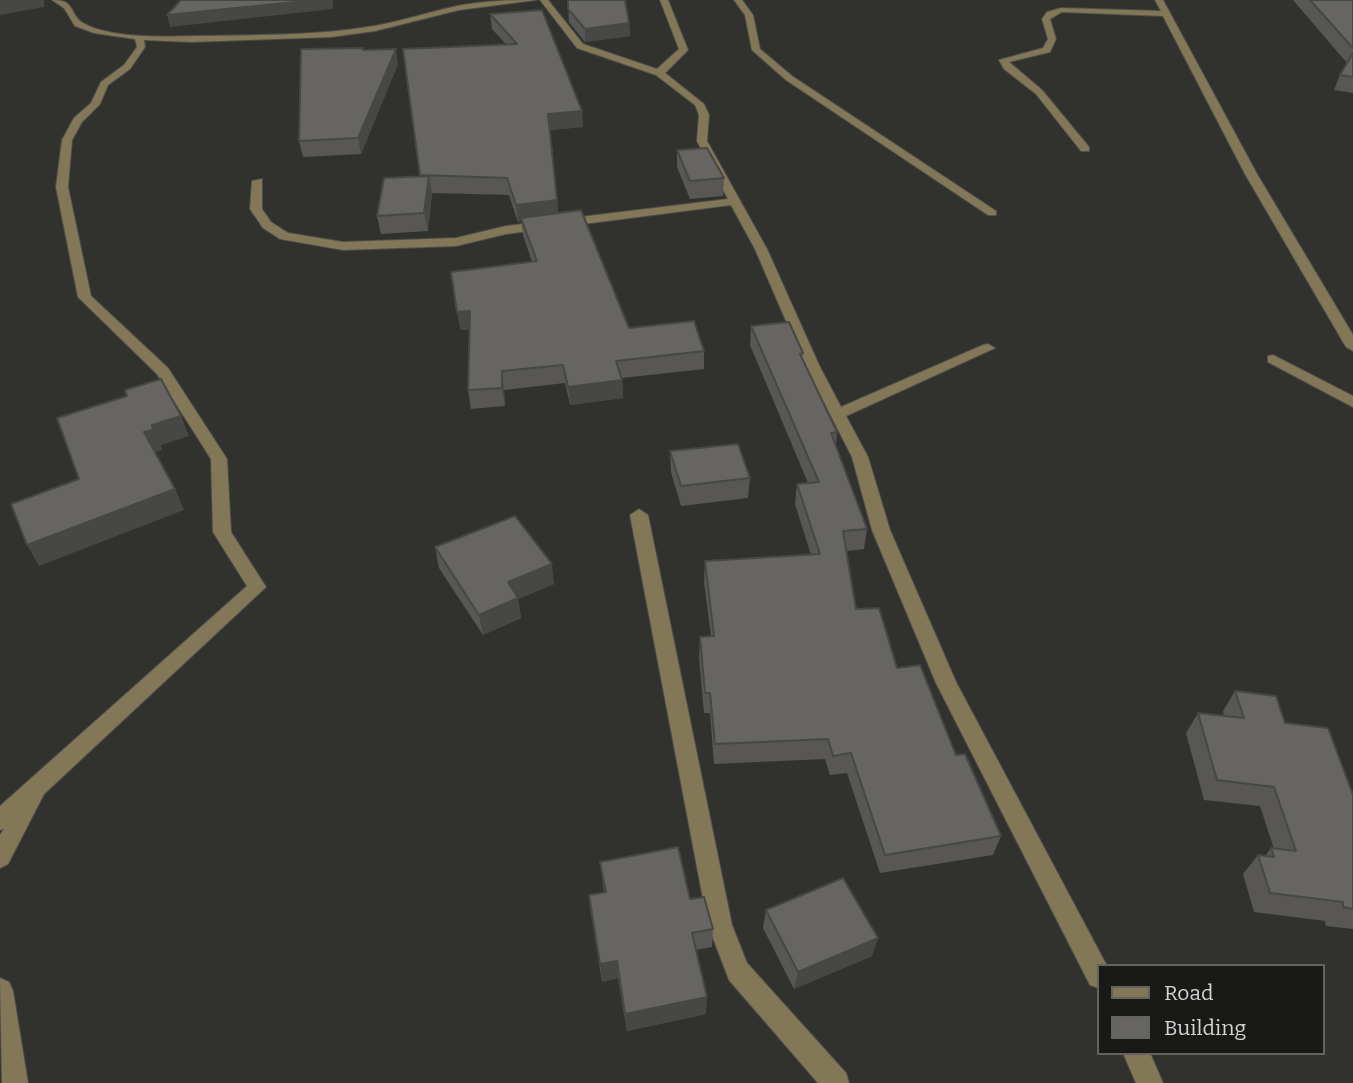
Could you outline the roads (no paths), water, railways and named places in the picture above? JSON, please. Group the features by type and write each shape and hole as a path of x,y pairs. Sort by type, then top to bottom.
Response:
{"street":[{"path":"56,0 67,6 78,24 139,37 331,34 376,28 459,8 532,0"},
{"path":"544,0 580,46 659,73 699,104 704,115 702,141 736,201 860,457 881,530 946,683 1098,974"},
{"path":"659,73 684,50 664,0"},
{"path":"738,0 749,15 756,50 781,71 825,105 992,213"},
{"path":"1159,0 1251,174 1353,346"},
{"path":"1085,149 1039,92 1007,67 1004,60 1046,50 1052,39 1046,19 1050,14 1061,10 1167,14"},
{"path":"0,820 257,587 222,532 219,459 163,371 85,298 62,187 67,139 78,120 95,104 104,84 127,67 141,47 139,37"},
{"path":"258,181 256,209 267,225 284,236 343,246 456,242 506,230 736,201"},
{"path":"838,414 988,348"},
{"path":"1273,359 1353,402"},
{"path":"639,515 720,925 738,971 836,1083"},
{"path":"0,857 41,784"},
{"path":"0,991 15,1083"},
{"path":"1137,1055 1150,1083"}]}
